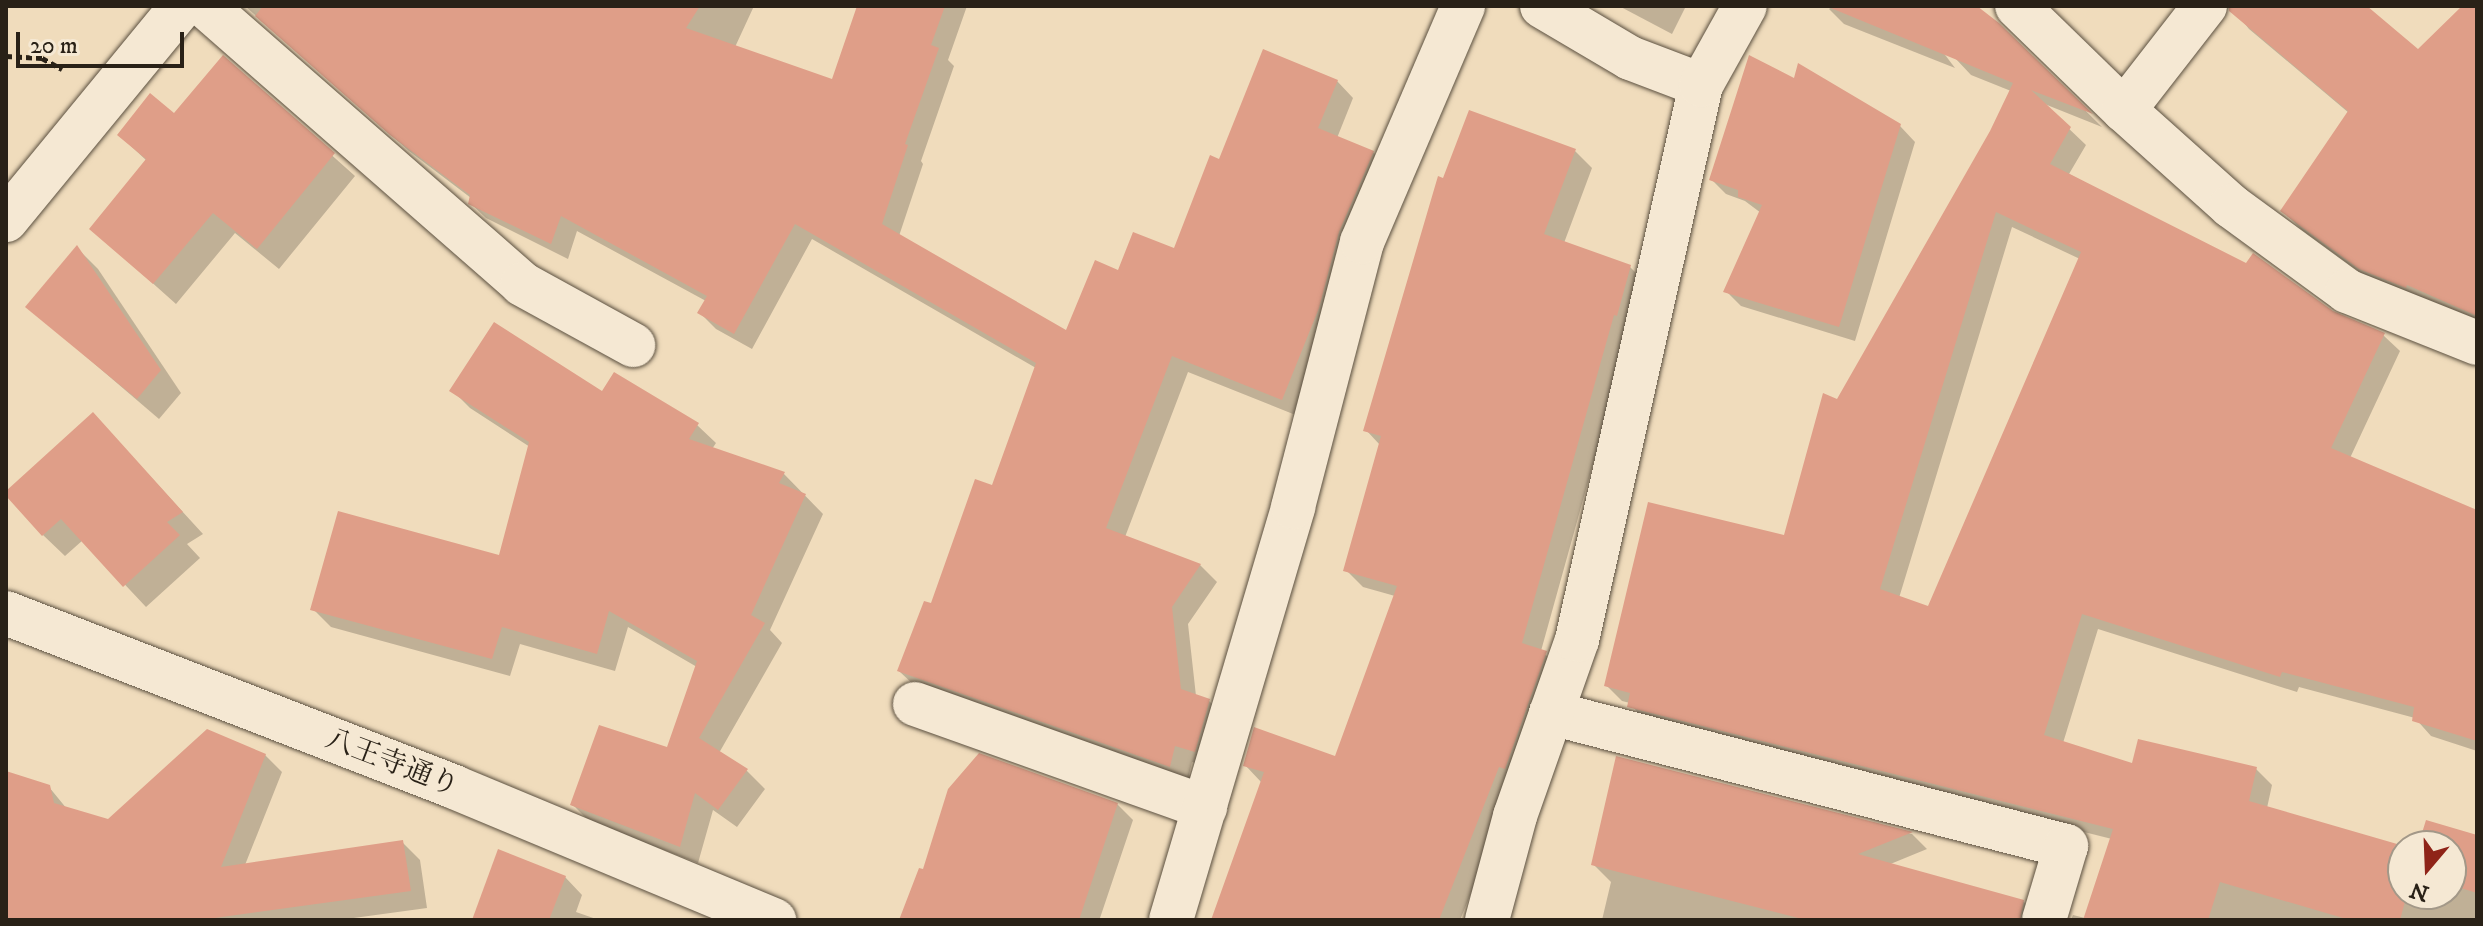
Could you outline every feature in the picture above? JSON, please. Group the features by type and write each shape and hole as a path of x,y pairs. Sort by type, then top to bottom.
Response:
{"street":[{"path":"6,220 182,6"},
{"path":"205,6 522,284 633,345"},
{"path":"1171,920 1293,507 1362,242 1463,6"},
{"path":"1542,6 1630,58 1701,85"},
{"path":"1487,920 1515,816 1577,640 1701,85 1745,6"},
{"path":"2017,6 2124,110 2231,206 2347,291 2477,343"},
{"path":"2124,110 2205,6"},
{"name":"八王寺通り","path":"6,613 454,787 774,920"},
{"path":"915,704 1205,807"},
{"path":"1551,713 2066,846 2044,920"}],"building":[{"path":"263,6 700,6 686,28 832,79 857,6 945,6 931,45 939,48 905,144 908,145 882,224 1066,330 1095,260 1118,270 1133,232 1174,248 1210,155 1219,159 1263,49 1338,80 1318,128 1374,151 1339,232 1319,308 1282,400 1172,356 1106,528 1201,564 1172,607 1181,689 1210,699 1195,752 1175,746 1170,767 897,671 924,601 931,603 975,479 992,485 1036,363 795,224 734,334 697,313 707,296 561,216 551,244 468,204 470,195 390,135 255,16"},
{"path":"1826,6 1977,6 1999,23 2093,114 2031,90 2071,127 2050,164 2246,263 2253,253 2333,311 2385,333 2331,448 2477,510 2477,741 2412,721 2414,707 2282,672 2280,677 2082,614 2044,735 2132,763 2138,739 2257,767 2249,801 2387,841 2387,910 2403,910 2400,920 2350,920 2220,882 2208,920 2083,920 2113,829 1627,707 1630,693 1604,686 1648,502 1784,535 1823,393 1837,399 1990,131 2013,83","holes":["1996,212 2081,252 1928,606 1880,589"]},
{"path":"2229,6 2367,6 2418,49 2462,6 2477,6 2477,316 2407,285 2406,288 2359,269 2280,211 2348,111 2229,11"},
{"path":"223,55 335,153 257,249 213,213 153,284 89,229 146,159 117,135 150,93 174,113"},
{"path":"1749,55 1794,78 1798,63 1901,124 1839,327 1723,292 1762,205 1738,197 1738,190 1709,180"},
{"path":"1469,110 1576,149 1544,234 1631,265 1617,316 1614,315 1522,643 1547,651 1505,769 1499,767 1439,920 1211,920 1264,772 1243,766 1254,727 1335,756 1397,586 1343,571 1381,436 1363,431 1438,176 1443,178"},
{"path":"77,245 161,370 137,399 25,307"},
{"path":"494,322 602,391 614,372 699,423 689,439 785,472 779,483 806,494 751,615 765,623 699,738 748,769 718,810 695,793 680,847 570,805 599,725 667,747 697,661 609,611 597,654 502,627 492,659 310,610 338,511 499,555 529,442 449,391"},
{"path":"93,412 183,512 167,522 180,535 123,587 61,519 42,536 6,496 6,491"},
{"path":"207,729 266,754 221,867 403,840 411,891 200,920 6,920 6,771 50,785 54,803 108,819"},
{"path":"979,753 1118,803 1079,920 899,920 919,868 923,869 948,789"},
{"path":"1616,756 1913,832 1858,854 2024,900 2020,920 1806,920 1591,865"},
{"path":"2426,820 2460,830 2423,830"},
{"path":"2467,832 2477,835 2477,893 2467,890"},
{"path":"498,849 566,876 549,920 472,920"}]}
